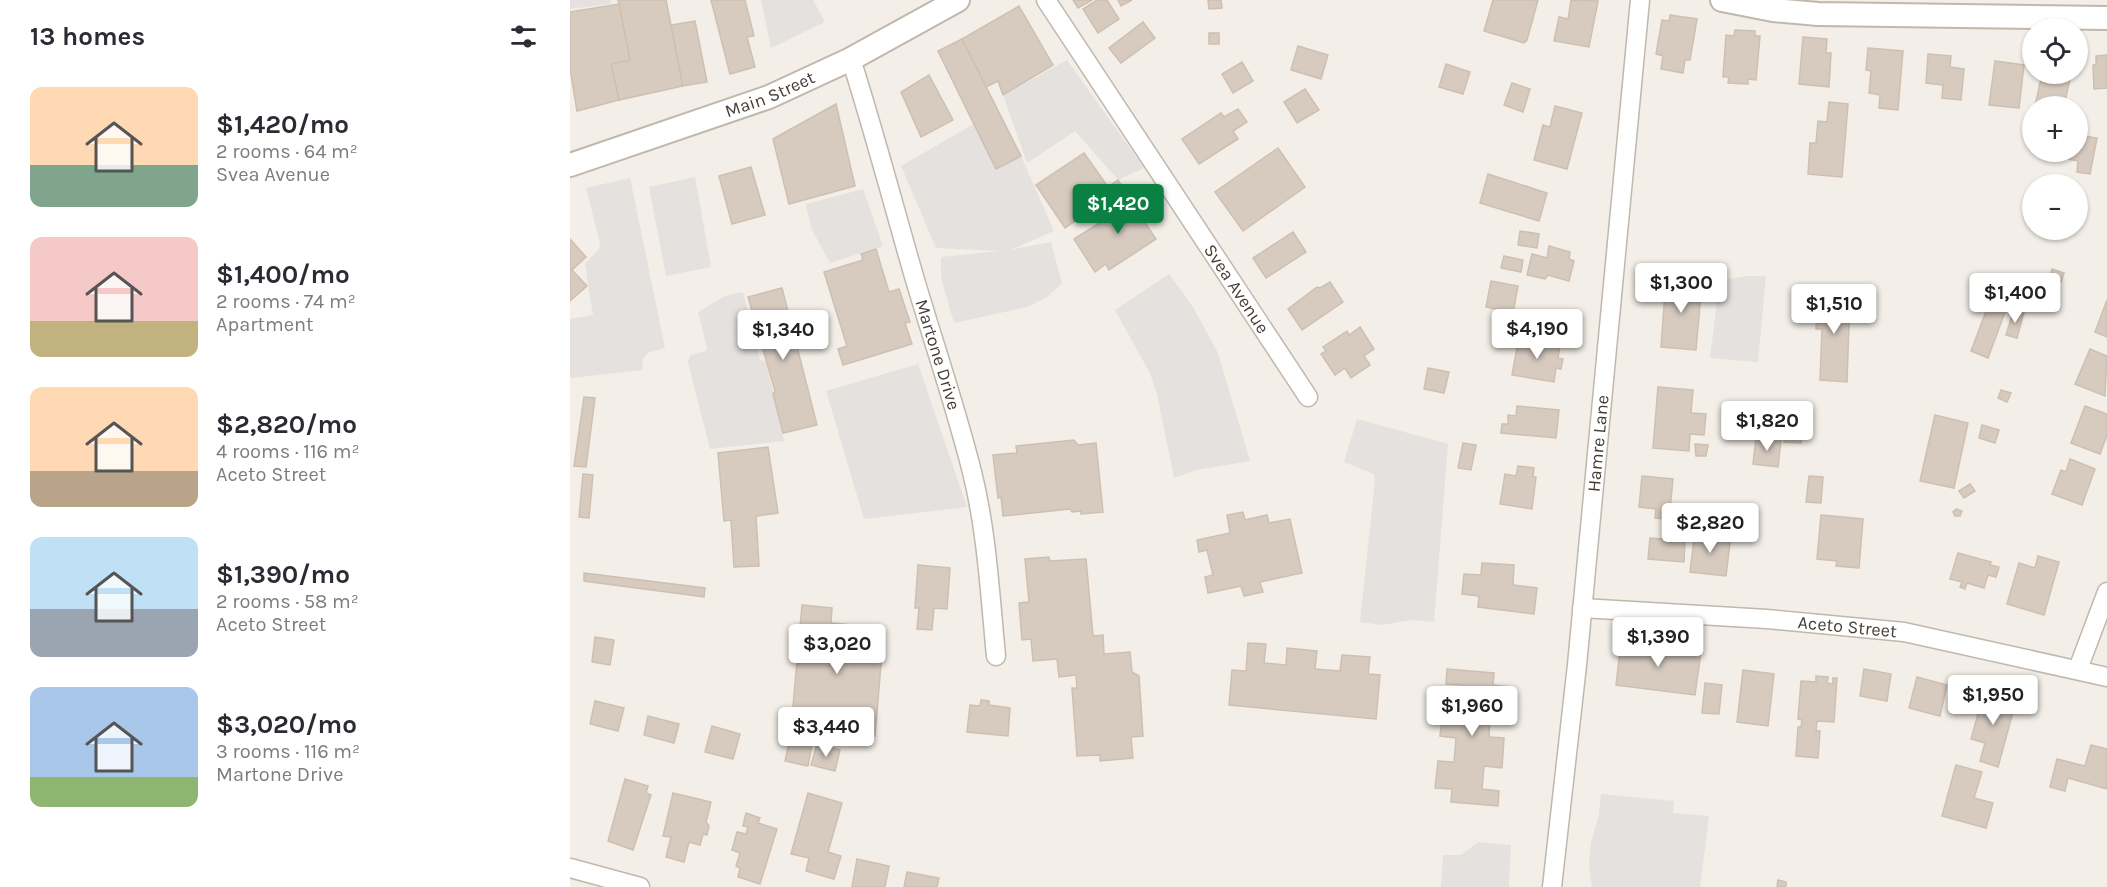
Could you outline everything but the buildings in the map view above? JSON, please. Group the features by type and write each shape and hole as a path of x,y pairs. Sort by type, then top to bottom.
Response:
{"street":[{"name":"Main Street","path":"570,165 733,111 778,93 851,58 958,0"},
{"name":"Svea Avenue","path":"1046,0 1308,397"},
{"name":"Hamre Lane","path":"1552,887 1582,608 1640,0"},
{"path":"1722,0 1773,10 1818,14 2107,18"},
{"name":"Martone Drive","path":"851,58 879,143 909,260 951,393 972,474 987,562 996,656"},
{"path":"2078,669 2107,592"},
{"name":"Aceto Street","path":"1582,608 1767,619 1904,632 2107,677"},
{"path":"570,868 640,887"}],"shaded area":[{"path":"570,0 611,0 611,4 570,9"},
{"path":"761,0 813,0 825,22 771,48"},
{"path":"1067,60 1144,168 1118,180 1075,131 1027,163 1003,95"},
{"path":"974,124 996,168 1021,156 1054,231 1010,250 1051,242 1062,283 1047,297 1027,307 954,323 941,278 941,257 1000,251 936,248 901,166"},
{"path":"695,177 711,267 666,276 649,187"},
{"path":"630,178 665,348 649,352 643,359 642,370 570,378 570,319 593,315 585,263 599,249 600,243 586,188"},
{"path":"863,189 883,246 830,263 811,228 806,204"},
{"path":"1169,274 1193,307 1218,353 1250,461 1197,470 1174,478 1157,394 1150,373 1115,310"},
{"path":"1766,276 1758,362 1710,358 1720,277 1730,279"},
{"path":"743,292 760,360 766,361 784,441 710,449 688,362 690,355 706,351 707,348 698,312 725,296"},
{"path":"918,364 967,507 864,519 826,391"},
{"path":"1357,419 1448,444 1434,622 1411,620 1382,625 1360,622 1375,480 1374,474 1344,462"},
{"path":"1601,794 1674,801 1673,813 1709,816 1700,887 1592,887 1589,863 1591,842 1599,815"},
{"path":"1478,842 1511,845 1509,887 1441,887 1443,855 1461,855"}]}
